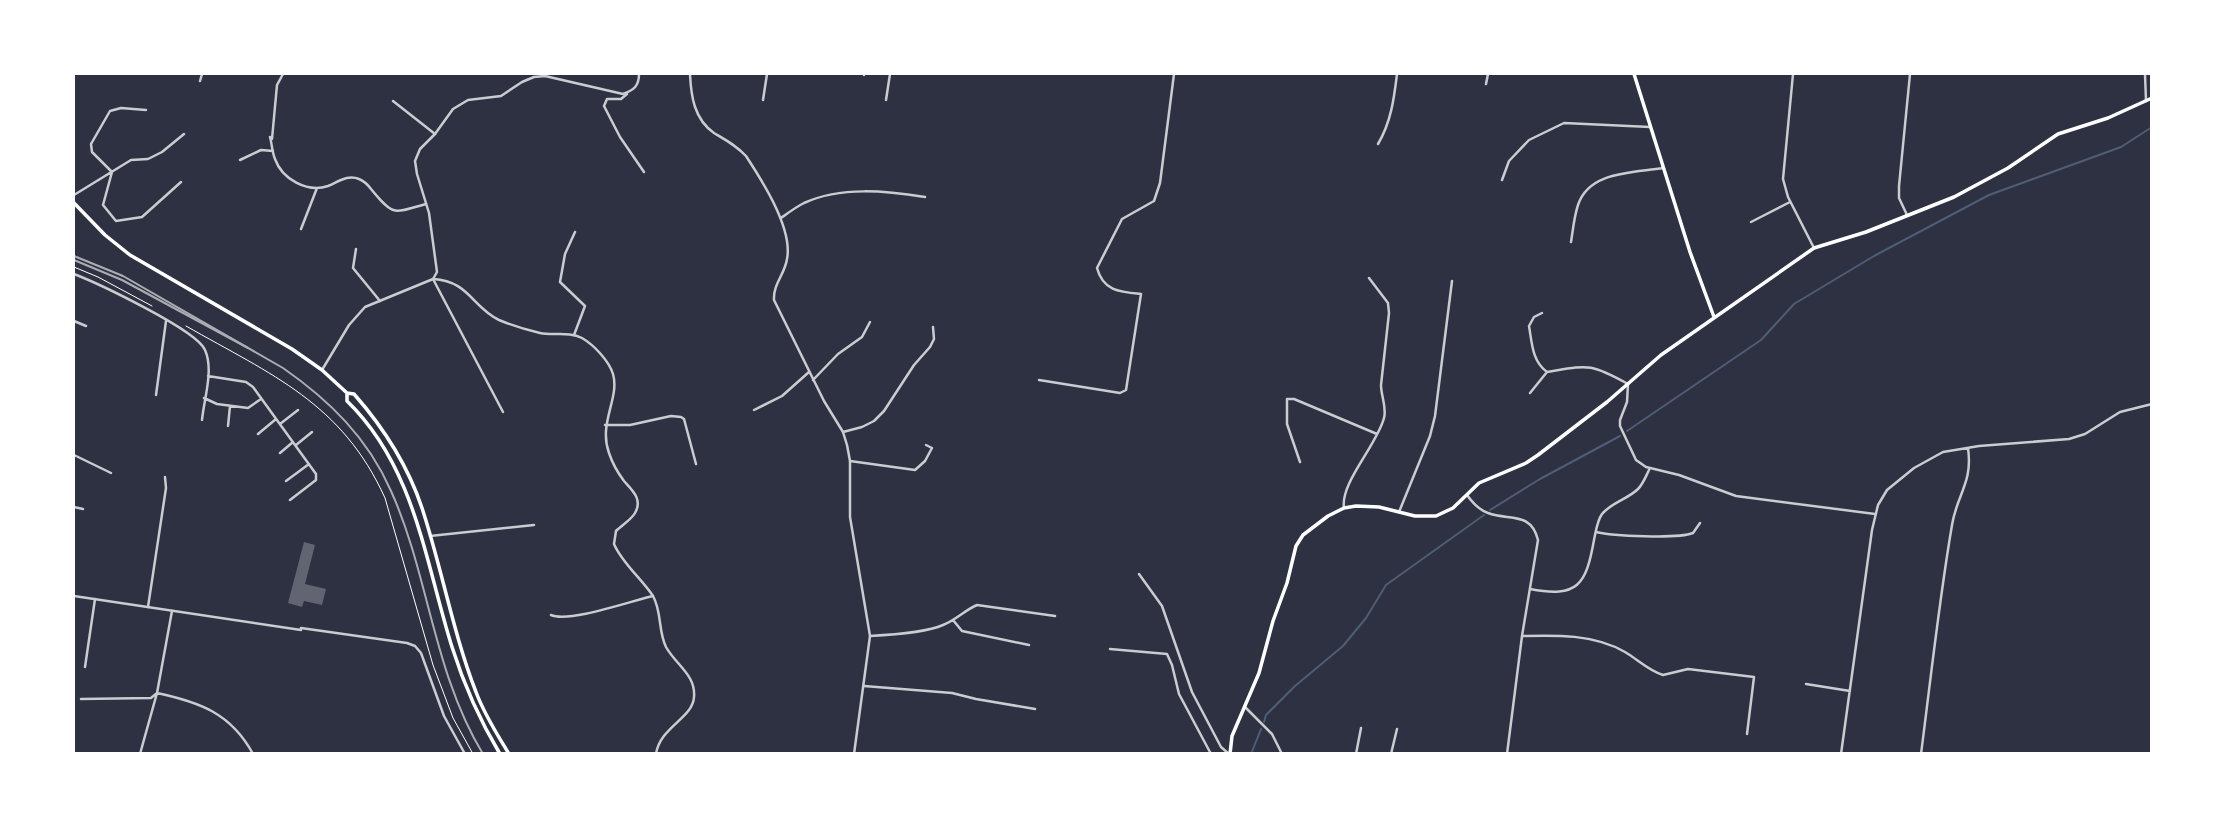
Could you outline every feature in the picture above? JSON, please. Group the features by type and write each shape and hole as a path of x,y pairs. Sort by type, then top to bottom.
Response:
{"main road":[{"path":"1634,74 1690,251 1714,317"},
{"path":"1229,754 1232,736 1259,673 1298,541 1310,528 1344,508 1369,506 1427,518 1446,513 1474,487 1538,456 1661,355 1814,248 1866,232 1954,197 2008,168 2058,134 2108,118 2149,99"},
{"path":"74,203 130,256 292,349 322,370 347,393 354,394 367,409 397,455 417,496 473,685 509,754"},
{"path":"347,393 347,401 361,414 387,452 410,497 463,678 477,714 500,754"}],"street":[{"path":"200,81 202,74"},
{"path":"281,74 277,85 272,139 270,137 280,168 287,177 304,186 317,188 355,177 367,183 387,209 397,212 426,204"},
{"path":"433,279 437,272 426,204 415,161 419,149 435,134 453,109 467,100 501,96 534,75 559,78 617,94 637,86 639,74"},
{"path":"690,74 696,111 712,131 746,156 780,218 789,246 787,264 773,291 774,300 848,445 850,517 870,636 854,754"},
{"path":"763,100 767,74"},
{"path":"886,100 890,74"},
{"path":"1039,380 1120,393 1126,390 1141,295 1116,291 1107,286 1097,268 1122,219 1154,201 1160,183 1174,74"},
{"path":"1378,144 1386,130 1397,74"},
{"path":"1486,84 1488,74"},
{"path":"1793,74 1783,183 1814,248"},
{"path":"1908,215 1899,198 1899,186 1910,74"},
{"path":"2145,74 2149,99"},
{"path":"627,92 621,99 607,99 604,106 620,137 644,172"},
{"path":"393,101 435,134"},
{"path":"112,172 92,152 91,144 110,111 121,108 146,110"},
{"path":"1502,180 1509,161 1529,140 1564,123 1651,127"},
{"path":"74,195 131,160 148,159 162,152 184,134"},
{"path":"240,160 261,150 273,151"},
{"path":"1571,242 1578,204 1587,188 1605,177 1664,168"},
{"path":"112,172 103,205 116,221 142,217 181,182"},
{"path":"301,229 317,188"},
{"path":"780,218 807,202 851,192 889,192 925,197"},
{"path":"1751,222 1790,202"},
{"path":"574,335 585,306 561,282 565,254 575,233"},
{"path":"356,249 353,268 380,300"},
{"path":"74,274 95,282 197,338 206,351 208,376 202,420"},
{"path":"1344,508 1344,493 1377,434 1385,413 1381,385 1388,303 1369,278"},
{"path":"433,279 503,412"},
{"path":"322,370 340,339 365,307 433,279 445,279 460,287 486,312 499,320 541,333 574,335 582,338 600,355 614,377 604,432 609,453 638,503 634,515 616,531 614,544 653,596 658,607 663,640 671,656 692,679 692,707 676,721 658,745 656,754"},
{"path":"1398,513 1433,426 1452,281"},
{"path":"1542,313 1534,317 1529,326 1533,351 1539,366 1547,372"},
{"path":"74,321 86,326"},
{"path":"156,394 166,321"},
{"path":"813,380 838,354 862,337 870,322"},
{"path":"843,432 874,421 884,411 930,346 934,339 933,327"},
{"path":"1531,393 1547,372 1588,365 1604,370 1628,384 1628,402 1620,426 1636,460 1650,468 1736,496 1875,514"},
{"path":"754,410 782,396 809,372"},
{"path":"208,376 246,382 253,387 316,474 316,480 290,500"},
{"path":"204,398 217,404 248,408 261,399"},
{"path":"1300,462 1287,425 1287,399 1294,399 1377,434"},
{"path":"1841,754 1875,514 1885,492 1903,476 1944,452 2069,439 2085,434 2120,412 2151,404"},
{"path":"228,426 230,406"},
{"path":"280,424 298,410"},
{"path":"605,425 629,425 671,416 681,417 692,443 696,464"},
{"path":"258,434 276,419"},
{"path":"280,453 312,432"},
{"path":"850,461 915,470 932,448 926,445"},
{"path":"1921,754 1953,521 1969,475 1968,448"},
{"path":"74,455 111,473"},
{"path":"286,481 309,464"},
{"path":"1530,589 1562,593 1579,584 1590,563 1601,515 1637,490 1650,468"},
{"path":"148,607 166,488 165,477"},
{"path":"1467,495 1474,505 1488,513 1521,519 1531,524 1538,540 1507,754"},
{"path":"74,507 83,509"},
{"path":"1596,532 1614,536 1680,536 1693,533 1700,523"},
{"path":"429,536 534,525"},
{"path":"1139,574 1162,606 1192,692 1221,747 1229,754"},
{"path":"74,596 415,646 421,653 444,716 465,754"},
{"path":"551,615 559,618 575,616 653,596"},
{"path":"85,667 95,599"},
{"path":"870,636 940,626 977,605 1055,617"},
{"path":"141,754 157,693 172,611"},
{"path":"953,620 962,631 1029,645"},
{"path":"1522,636 1570,635 1589,639 1623,651 1662,675 1688,669 1754,677 1747,734"},
{"path":"1110,649 1167,653 1179,694 1211,754"},
{"path":"1806,684 1850,691"},
{"path":"864,687 952,693 1035,709"},
{"path":"81,699 151,698 157,693"},
{"path":"157,693 198,704 216,713 236,729 253,754"},
{"path":"1245,707 1272,734 1282,754"},
{"path":"1356,754 1361,729"},
{"path":"1391,754 1397,729"}],"building":[{"path":"304,542 315,545 305,584 326,589 322,605 304,601 302,607 288,603"}],"waterway":[{"path":"1627,431 1761,340 1794,304 1874,256 1989,195 2121,147 2152,127"},
{"path":"1490,510 1540,479 1620,436"},
{"path":"1264,722 1266,715 1295,686 1343,646 1366,618 1386,585 1484,515"},
{"path":"1251,754 1261,729"}],"tram line":[{"path":"74,260 122,280 248,348"}],"railway":[{"path":"74,256 123,276 283,368 316,393 359,437 382,472 404,523 453,690 466,723 483,754"}]}
